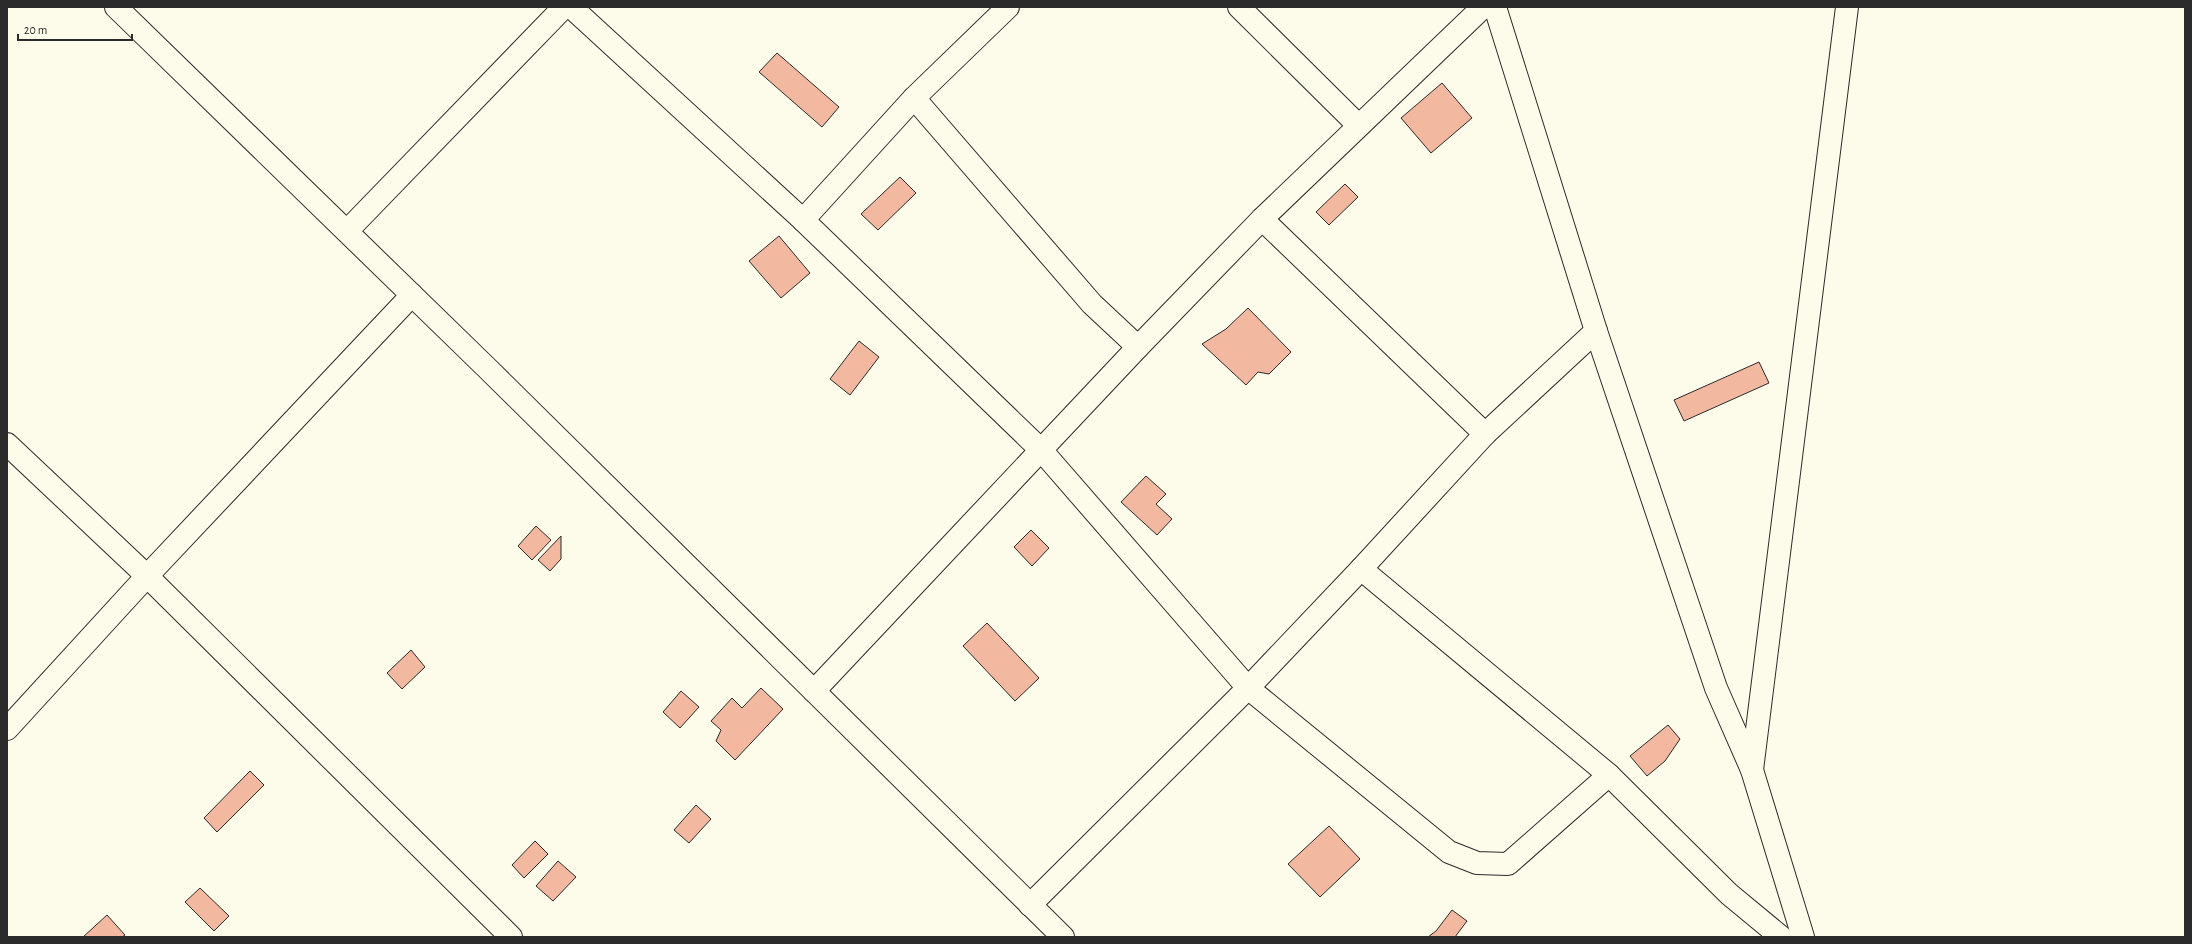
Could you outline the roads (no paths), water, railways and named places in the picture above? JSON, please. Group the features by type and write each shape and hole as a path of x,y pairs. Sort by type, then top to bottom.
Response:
{"street":[{"path":"116,7 347,231 1063,937"},
{"path":"347,231 564,7"},
{"path":"571,7 803,220 1042,451 1248,688 1449,852 1477,863 1508,864 1609,775"},
{"path":"1239,7 1358,125"},
{"path":"814,691 1042,451 1138,347 1262,219 1358,125 1483,7"},
{"path":"1495,7 1596,331 1716,688 1752,770 1804,937"},
{"path":"1752,770 1847,7"},
{"path":"803,220 914,98 1001,10"},
{"path":"914,98 1092,304 1138,347"},
{"path":"1262,219 1485,434"},
{"path":"7,730 147,576 412,295"},
{"path":"1030,906 1248,688 1361,569 1485,434 1596,331"},
{"path":"7,444 147,576 511,937"},
{"path":"1361,569 1609,775 1729,894 1781,937"}]}
